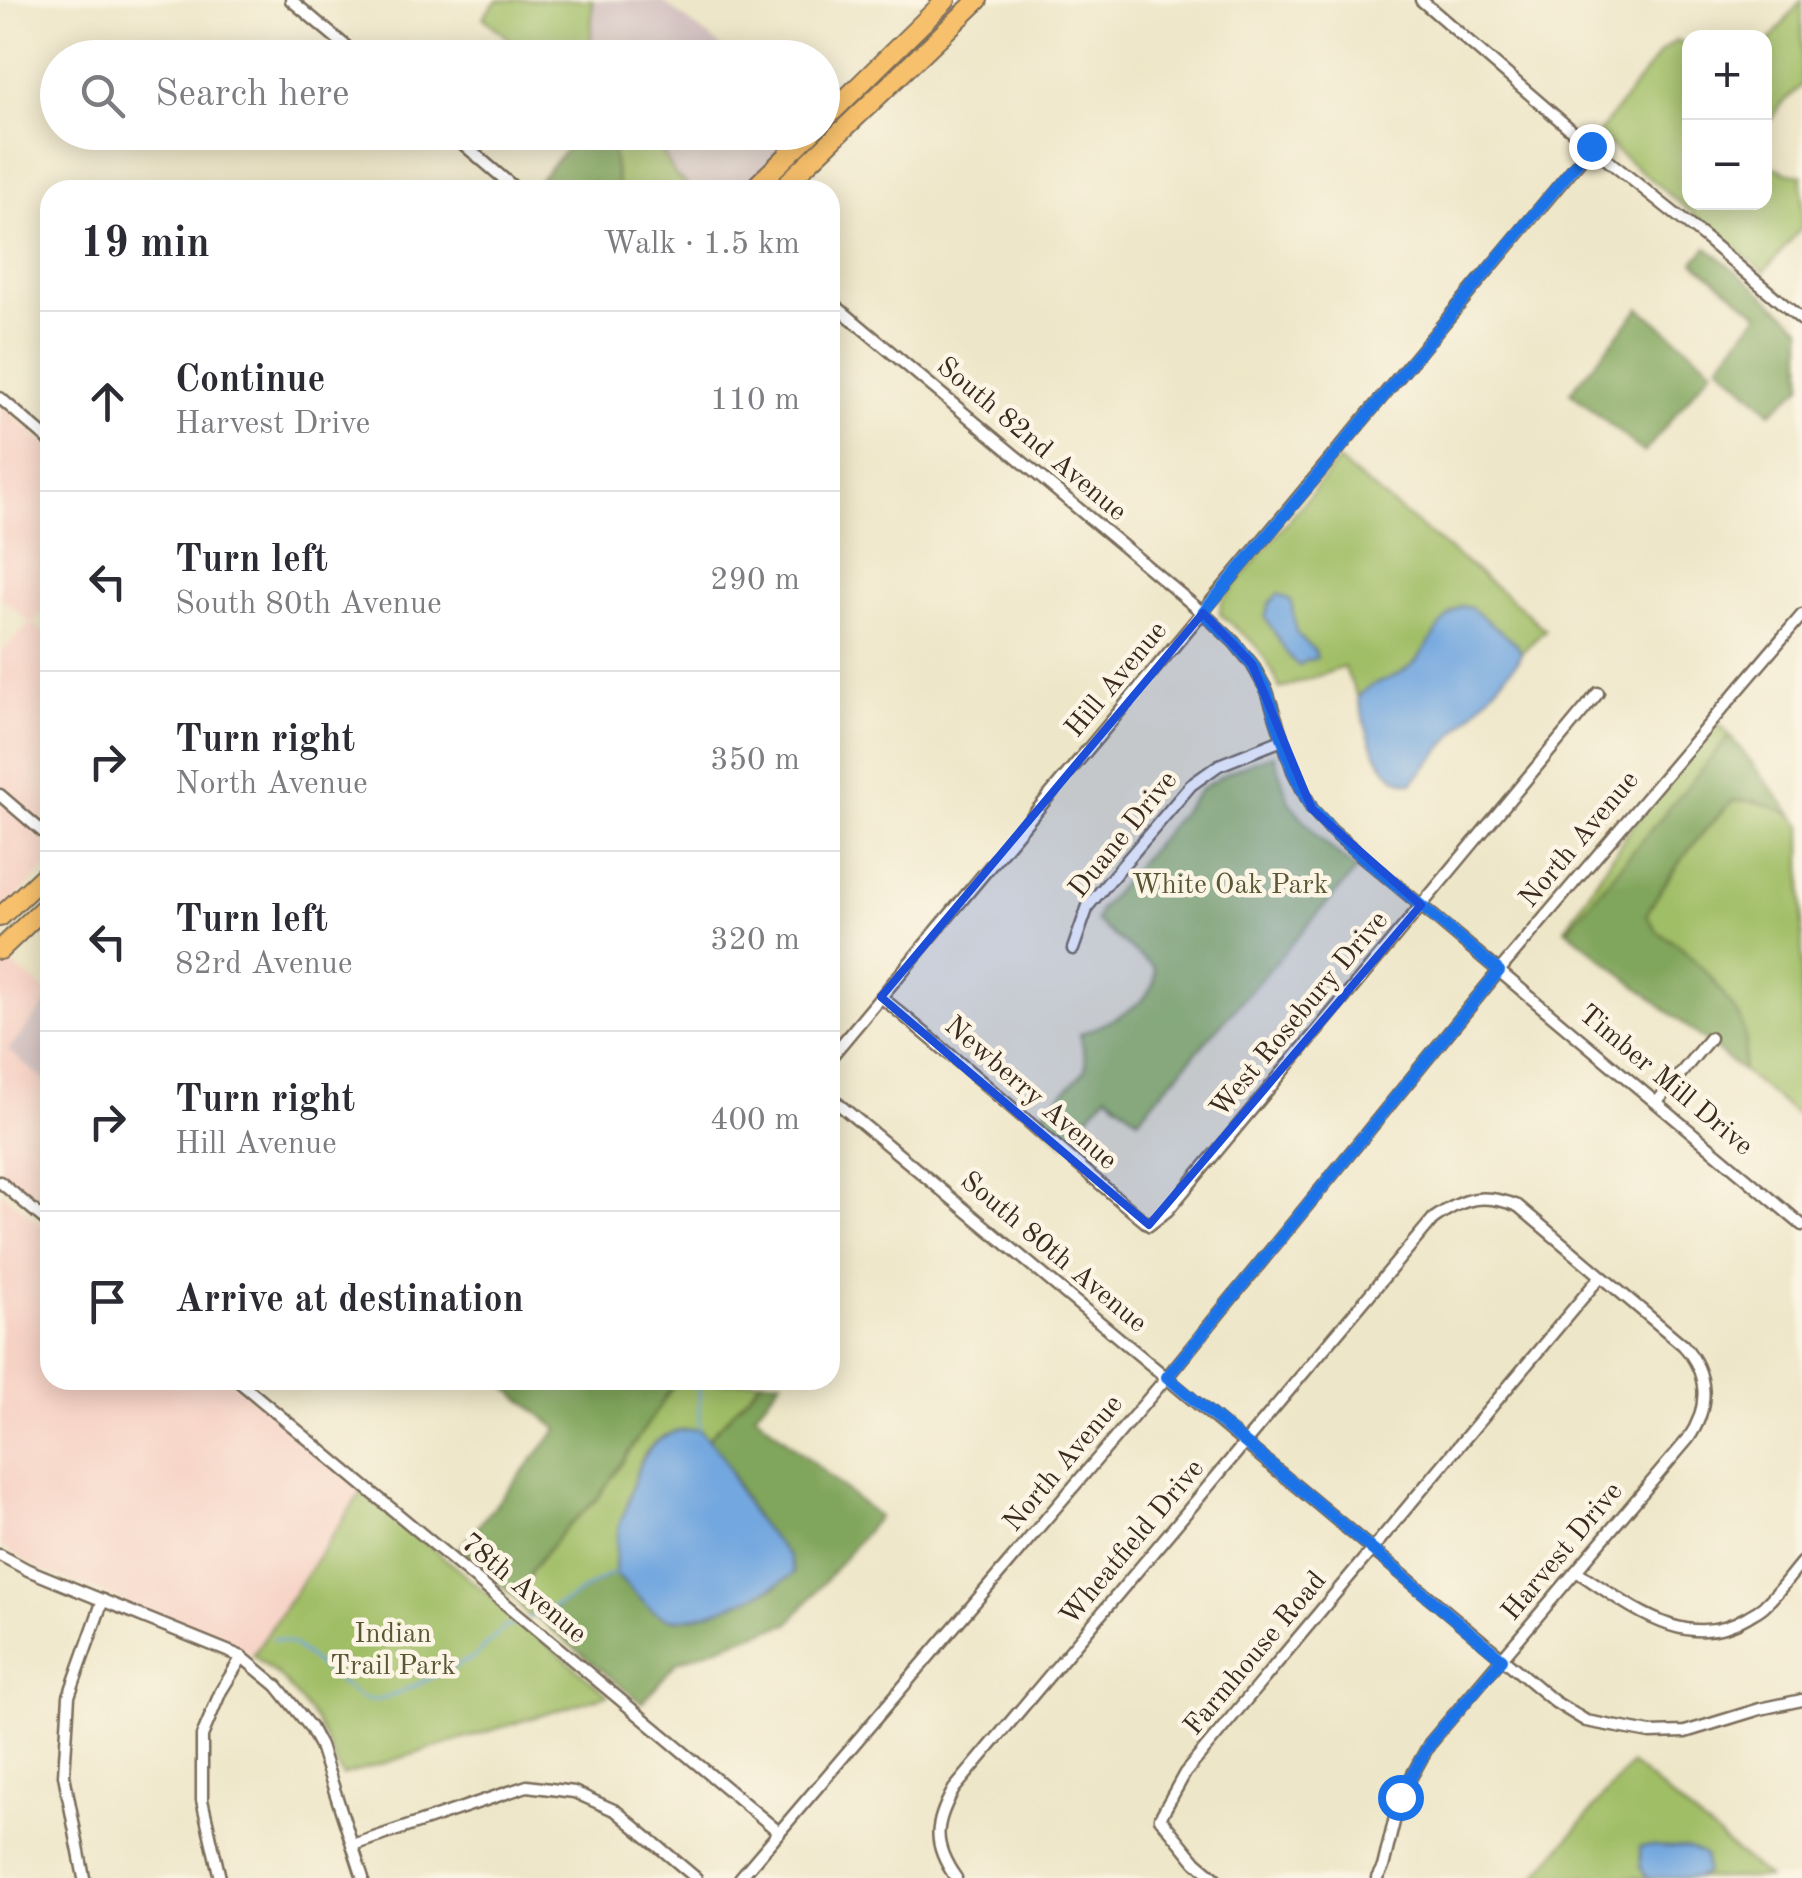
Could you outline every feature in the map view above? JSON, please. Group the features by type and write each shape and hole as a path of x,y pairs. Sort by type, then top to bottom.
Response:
{"main road":[{"path":"840,104 946,0"},
{"path":"840,132 978,0"},
{"path":"762,180 793,150"},
{"path":"790,180 822,150"},
{"path":"0,917 40,879"},
{"path":"0,950 40,912"}],"street":[{"path":"291,0 339,40"},
{"path":"1421,0 1802,320"},
{"name":"Hill Avenue","path":"840,1046 1591,146"},
{"path":"470,150 506,180"},
{"name":"South 82nd Avenue","path":"840,309 1234,642 1267,691 1282,740"},
{"path":"0,398 40,432"},
{"name":"North Avenue","path":"740,1878 1167,1377 1499,971 1802,615"},
{"name":"West Rosebury Drive","path":"1149,1225 1168,1210 1598,693"},
{"name":"Timber Mill Drive","path":"1282,740 1312,809 1332,831 1802,1226"},
{"name":"Duane Drive","path":"1072,949 1088,906 1190,785 1219,765 1282,740"},
{"path":"0,795 40,829"},
{"name":"Newberry Avenue","path":"881,997 1149,1225"},
{"path":"1657,1102 1710,1038"},
{"name":"South 80th Avenue","path":"840,1105 1554,1702 1586,1721 1650,1733 1685,1732 1802,1700"},
{"path":"0,1182 40,1216"},
{"name":"Wheatfield Drive","path":"956,1878 945,1863 938,1842 938,1820 954,1789 1433,1220 1472,1198 1500,1199 1518,1206 1600,1277"},
{"name":"Farmhouse Road","path":"1215,1878 1196,1862 1160,1818 1185,1773 1600,1277"},
{"name":"Harvest Drive","path":"1377,1878 1400,1797 1430,1743 1688,1439 1698,1422 1704,1404 1703,1380 1689,1351 1600,1277"},
{"name":"78th Avenue","path":"250,1390 779,1832"},
{"path":"0,1554 28,1570 242,1657 277,1686 320,1746 363,1878"},
{"path":"1576,1571 1653,1620 1684,1630 1716,1631 1764,1607 1802,1562"},
{"path":"84,1878 64,1775 69,1696 103,1600"},
{"path":"220,1878 202,1800 202,1736 221,1691 242,1657"},
{"path":"353,1845 527,1786 574,1792 616,1812 696,1878"}],"highlighted area":[{"path":"1203,613 1252,664 1312,809 1421,905 1149,1225 881,997"}],"shaded area":[{"path":"593,0 661,0 712,40 591,40"},
{"path":"661,150 784,150 753,180 681,180"},
{"path":"0,405 40,439 40,615 32,623 40,630 40,826 0,791 0,652 31,623 0,597"},
{"path":"0,800 40,834 40,874 0,913"},
{"path":"5,960 40,986 40,1011 8,1050 40,1077 40,1201 0,1168 0,965"},
{"path":"40,1011 40,1077 8,1050"},
{"path":"0,1191 40,1224 40,1390 242,1390 363,1490 253,1655 36,1568 0,1546"}],"green space":[{"path":"497,0 593,0 591,40 510,40 483,17"},
{"path":"1802,0 1802,85 1772,117 1772,37"},
{"path":"1677,40 1682,42 1682,205 1597,135 1661,52"},
{"path":"565,150 612,150 617,180 539,180"},
{"path":"612,150 661,150 681,180 617,180"},
{"path":"1772,166 1802,175 1802,227 1764,272 1688,210 1772,210"},
{"path":"1707,247 1802,327 1802,386 1771,412 1719,364 1759,314 1694,262"},
{"path":"1640,308 1713,368 1644,453 1570,392"},
{"path":"1338,461 1545,630 1521,653 1516,644 1452,612 1416,662 1358,698 1344,667 1280,689 1256,646 1220,614 1221,602"},
{"path":"1718,722 1730,736 1565,929 1632,826"},
{"path":"1730,736 1793,815 1757,801 1734,800 1686,854 1646,915 1658,932 1680,946 1710,976 1741,1019 1746,1043 1742,1071 1567,930"},
{"name":"White Oak Park","path":"1274,755 1289,802 1319,838 1356,870 1138,1119 1107,1094 1065,1144 1038,1118 1085,1070 1080,1034 1129,1010 1149,992 1154,980 1154,968 1096,921 1100,910 1202,788 1236,768"},
{"path":"1734,800 1771,806 1802,826 1802,1119 1742,1071 1746,1043 1680,946 1658,932 1646,915 1686,854"},
{"path":"510,1390 670,1390 598,1498 564,1530 514,1597 460,1548 558,1429"},
{"path":"670,1390 753,1390 708,1439 699,1429 689,1430 661,1438 652,1446 633,1482 616,1550 615,1574 530,1618 514,1597 564,1530 598,1498"},
{"path":"753,1390 774,1390 755,1414 878,1517 789,1624 677,1662 642,1703 535,1616 615,1574 655,1612 693,1618 778,1586 789,1557 757,1520 708,1439"},
{"name":"Indian Trail Park","path":"363,1490 608,1695 342,1776 316,1721 284,1681 253,1655"},
{"path":"1631,1764 1768,1878 1535,1878"}],"water":[{"path":"1278,594 1291,600 1296,633 1317,658 1299,666 1265,618 1269,603"},
{"path":"1462,606 1471,608 1517,644 1521,653 1412,783 1400,780 1374,750 1358,698 1411,666 1447,618"},
{"path":"699,1429 723,1456 754,1517 789,1557 794,1573 734,1604 696,1616 670,1619 649,1607 615,1574 618,1533 647,1452 664,1437"},
{"path":"1640,1847 1700,1852 1705,1856 1706,1873 1696,1878 1647,1878 1641,1868"}],"waterway":[{"path":"699,1390 699,1429"},
{"path":"528,1618 615,1574"},
{"path":"273,1639 292,1644 356,1695 378,1700 475,1657 505,1627 521,1623"}],"route":[{"path":"1400,1797 1430,1743 1502,1659 1167,1377 1499,971 1332,831 1312,809 1293,771 1267,691 1252,664 1203,613 1591,146"}]}
